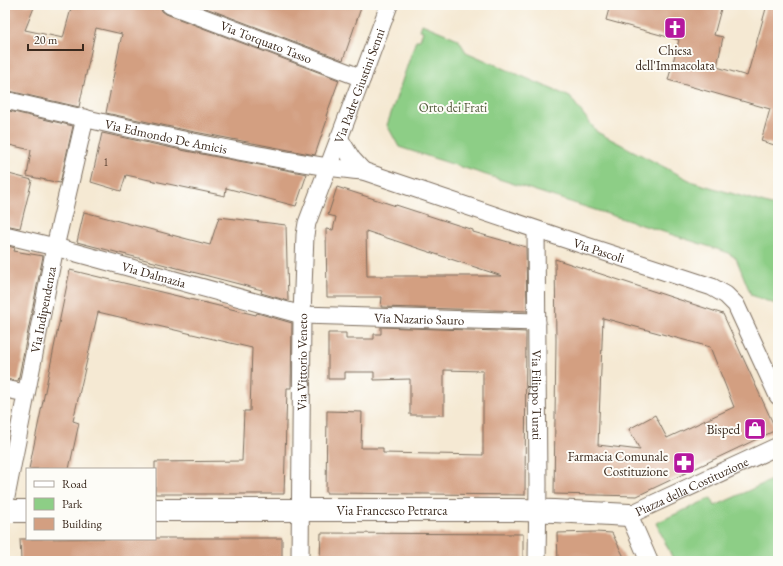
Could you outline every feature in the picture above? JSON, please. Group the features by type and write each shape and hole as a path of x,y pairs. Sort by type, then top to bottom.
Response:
{"street":[{"name":"Via Torquato Tasso","path":"170,5 362,78"},
{"name":"Via Padre Giustini Senni","path":"328,167 388,5"},
{"name":"Via Edmondo De Amicis","path":"5,100 213,147 328,167"},
{"name":"Via Indipendenza","path":"5,502 55,247 85,118"},
{"path":"339,138 352,159 363,171"},
{"name":"Via Pascoli","path":"328,167 363,171 536,230 712,287 726,295 736,305 778,396"},
{"name":"Via Vittorio Veneto","path":"300,561 302,315 305,235 307,223 328,167"},
{"name":"Via Filippo Turati","path":"536,230 537,561"},
{"name":"Via Dalmazia","path":"5,235 55,247 302,315"},
{"name":"Via Nazario Sauro","path":"302,315 537,322"},
{"path":"5,389 26,394"},
{"name":"Piazza della Costituzione","path":"649,561 629,515 778,446"},
{"name":"Via Francesco Petrarca","path":"156,510 538,511 629,515"},
{"path":"5,511 26,511"}],"green space":[{"name":"Orto dei Frati","path":"422,24 458,39 466,52 570,97 597,132 693,182 778,207 778,305 751,295 736,258 726,252 399,147 387,125 416,40 420,40 423,31 420,30"},
{"path":"778,477 778,561 674,561 656,523 711,498 715,506"}],"building":[{"path":"5,5 35,5 25,30 63,38 72,5 160,5 162,11 166,14 339,80 326,116 328,117 315,155 106,113 122,34 96,28 79,107 5,90"},
{"path":"198,5 362,5 343,60"},
{"path":"610,5 722,5 714,35 723,37 717,67 747,76 767,5 778,5 778,146 761,141 770,109 668,80 679,40 606,20"},
{"path":"5,110 73,126 60,183 27,176 31,150 5,144"},
{"path":"102,133 307,174 296,206 226,188 225,196 126,175 121,191 91,182"},
{"path":"5,173 32,180 20,228 5,225"},
{"path":"337,187 473,230 473,232 526,247 527,311 381,307 382,297 327,297 326,229 333,230 336,217 328,215","holes":["366,231 502,276 367,276"]},
{"path":"84,212 210,245 219,217 286,225 288,301 261,293 262,290 77,242"},
{"path":"5,245 15,248 14,251 43,256 18,381 5,379"},
{"path":"555,259 723,314 776,430 637,496 554,494 556,341","holes":["603,318 710,347 734,407 667,438 655,415 629,429 640,450 598,445"]},
{"path":"70,270 256,315 257,313 292,323 291,388 287,388 284,494 156,494 155,462 242,461 244,411 250,411 252,348 98,312 73,421 79,423 69,468 29,468"},
{"path":"381,327 526,332 525,495 326,493 327,411 362,412 361,448 383,448 383,453 483,455 483,371 444,370 444,415 410,415 410,379 374,380 374,372 345,372 345,379 328,379 328,333 346,333 346,339 374,339 374,334 381,334"},
{"path":"321,533 523,534 523,561 320,561"},
{"path":"557,533 612,533 626,561 558,561"},
{"path":"156,538 282,538 282,561 21,561 20,539 156,540"}],"place":[{"name":"Chiesa dell'Immacolata","path":"675,28"},
{"name":"Bisped","path":"755,429"},
{"name":"Farmacia Comunale Costituzione","path":"684,463"}]}
